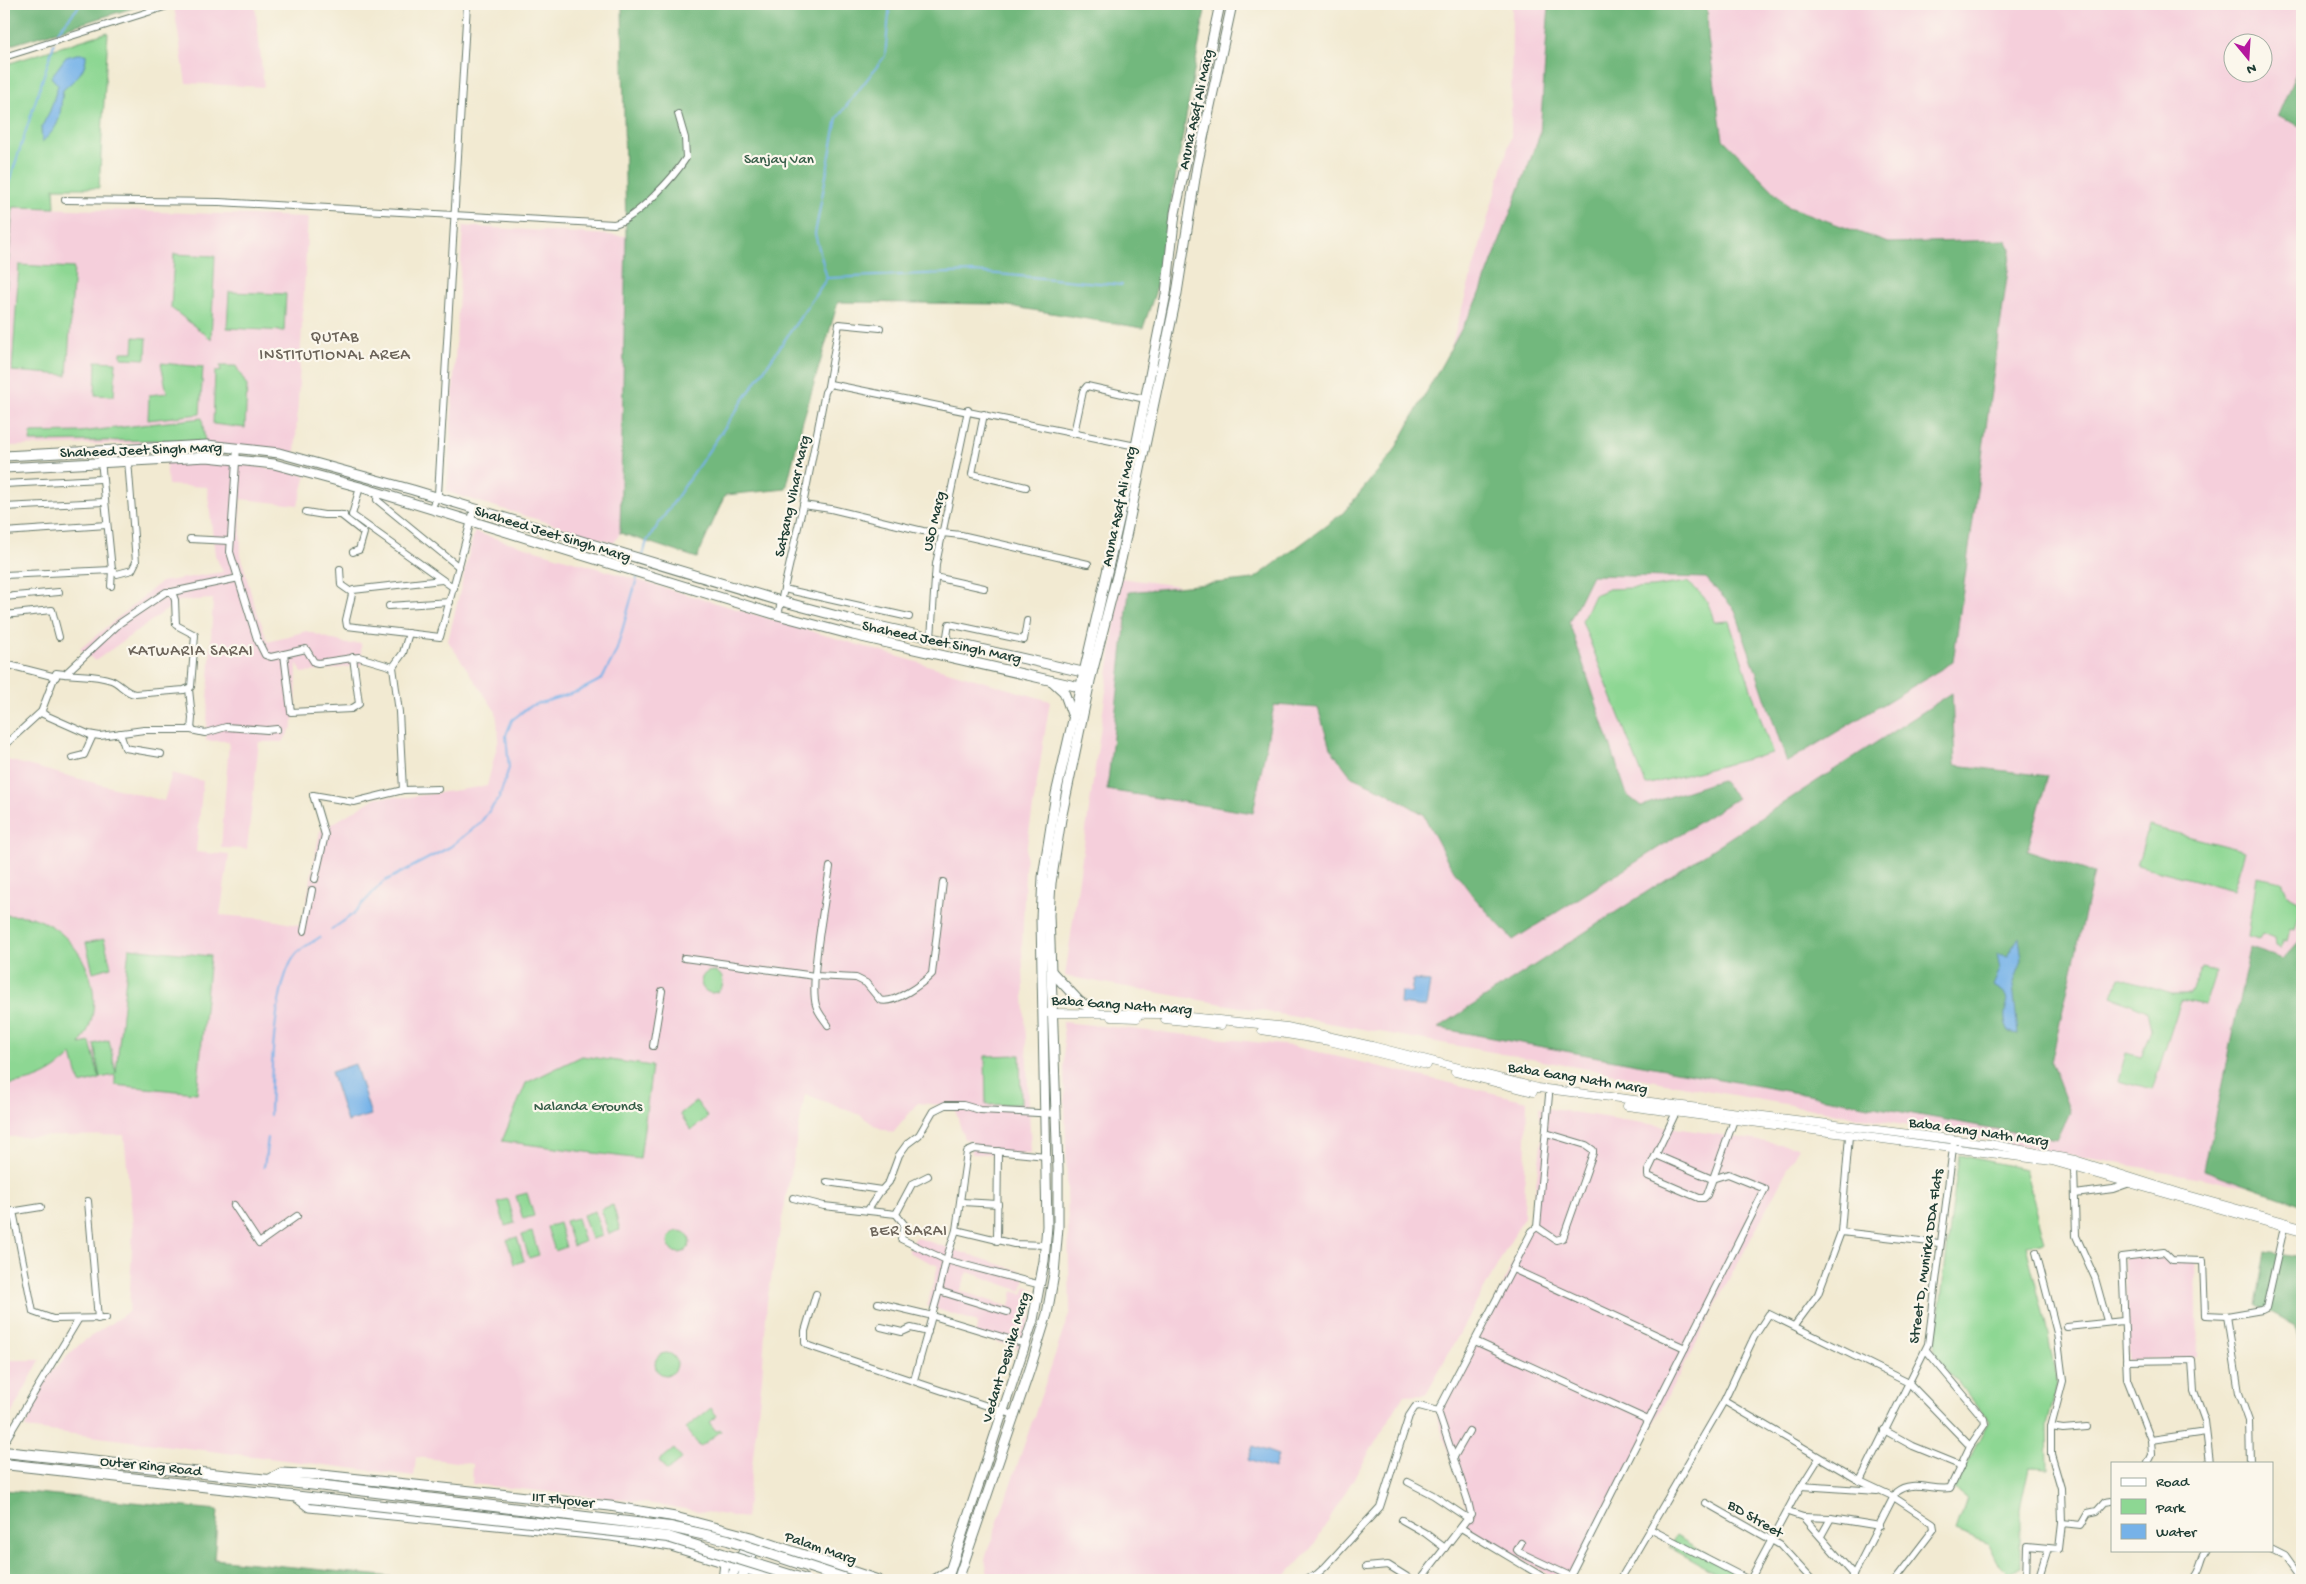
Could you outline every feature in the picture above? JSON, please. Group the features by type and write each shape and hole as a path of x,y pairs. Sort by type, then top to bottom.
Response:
{"main road":[{"name":"Aruna Asaf Ali Marg","path":"1088,673 1110,558 1136,446 1166,294 1175,213 1220,4"},
{"name":"Aruna Asaf Ali Marg","path":"1050,1014 1052,972 1051,883 1084,688 1121,560 1177,293 1197,166 1232,4"},
{"name":"Shaheed Jeet Singh Marg","path":"4,456 207,445 236,447 304,459 781,601 856,621 1088,673"},
{"name":"Shaheed Jeet Singh Marg","path":"4,468 128,460 207,458 236,459 274,464 378,492 470,522 778,615 853,635 1084,688"},
{"path":"1052,681 1067,697 1072,719"},
{"name":"Aruna Asaf Ali Marg","path":"1050,1014 1041,919 1042,888 1048,839 1072,719 1084,688"},
{"path":"1052,972 1079,1001 1096,1012"},
{"name":"Vedant Deshika Marg","path":"958,1580 1030,1369 1047,1314 1054,1274 1058,1227 1056,1114 1050,1014"},
{"name":"Vedant Deshika Marg","path":"947,1580 1033,1320 1041,1285 1048,1226 1046,1114 1050,1014"},
{"name":"Outer Ring Road","path":"4,1452 268,1480"},
{"name":"Outer Ring Road","path":"4,1464 296,1497"},
{"name":"Palam Marg","path":"268,1480 282,1474 322,1475 610,1506 675,1517 754,1538 878,1580"},
{"name":"IIT Flyover","path":"268,1480 670,1527 728,1540 849,1580"},
{"path":"296,1497 309,1507 611,1536 671,1546 740,1567 764,1578 780,1580"},
{"name":"IIT Flyover","path":"296,1497 668,1537 806,1580"},
{"path":"690,1552 698,1549 701,1542 699,1524"},
{"path":"730,1580 740,1567 754,1538"},
{"path":"723,1580 725,1562"},
{"path":"964,1563 966,1580"},
{"path":"740,1567 741,1580"},
{"path":"934,1580 950,1570"}],"street":[{"path":"4,56 174,4"},
{"path":"431,509 437,498 467,4"},
{"path":"65,200 219,202 606,224 620,223 642,208 686,158 686,147 678,114"},
{"name":"Satsang Vihar Marg","path":"778,615 803,505 825,392 829,385 839,324 880,328"},
{"path":"829,385 968,410 1136,446"},
{"path":"1074,433 1083,391 1087,386 1145,400"},
{"name":"USO Marg","path":"931,638 938,555 944,534 968,410"},
{"path":"984,414 972,474 1026,487"},
{"path":"236,447 230,552 262,651 271,657 306,649 314,662 318,663 359,657 393,666"},
{"path":"100,450 99,462 112,570 111,586"},
{"path":"4,576 112,570 117,574 132,570 136,562 128,460"},
{"path":"4,484 101,478"},
{"path":"352,515 360,487"},
{"path":"378,492 377,500 459,567"},
{"path":"4,507 104,502"},
{"path":"803,505 944,534 961,535 1088,564"},
{"path":"351,592 346,620 347,626 440,637 474,509"},
{"path":"306,512 352,515 454,588"},
{"path":"341,515 364,533 359,550 353,552"},
{"path":"4,532 107,525"},
{"path":"190,539 230,541"},
{"path":"1110,558 1121,560"},
{"path":"340,569 341,585 351,592"},
{"path":"935,577 984,588"},
{"path":"65,674 120,623 166,592 238,578"},
{"path":"351,592 361,588 442,580"},
{"path":"784,589 909,618"},
{"path":"4,597 59,592"},
{"path":"172,592 175,600 176,625 180,629 192,633 195,638 193,683 189,689 192,718 191,730"},
{"path":"389,606 450,602"},
{"path":"4,614 52,610 59,637"},
{"path":"946,642 949,624 1024,640 1028,621"},
{"path":"4,623 6,658 4,665 56,676"},
{"path":"403,790 399,712 393,666 403,654 409,633"},
{"path":"284,654 291,712 351,709 359,704 353,657"},
{"path":"7,743 42,711 56,673 110,680 130,694 189,689"},
{"path":"42,711 44,715 93,735 144,730 191,730 205,734 226,727 277,729"},
{"path":"120,733 125,748 162,754"},
{"path":"72,758 84,755 93,735"},
{"path":"315,880 325,835 313,795 354,802 403,790 438,789"},
{"path":"828,1025 816,1005 815,976 830,867"},
{"path":"684,958 815,976 862,980 875,996 885,1001 898,997 925,981 935,969 943,882"},
{"path":"304,931 312,890"},
{"path":"653,1046 662,991"},
{"name":"Baba Gang Nath Marg","path":"1050,1014 1096,1012 1160,1014 1217,1022 1330,1039 1468,1073 1547,1090 1678,1109 2057,1156 2189,1198"},
{"name":"Baba Gang Nath Marg","path":"1050,1014 1217,1022"},
{"name":"Baba Gang Nath Marg","path":"1468,1073 1522,1091 1678,1109 1734,1120 1849,1136 1954,1144 2032,1158 2074,1167 2189,1198 2285,1225 2302,1232"},
{"path":"1420,1580 1471,1514 1438,1411 1532,1231 1536,1227 1549,1095"},
{"path":"868,1210 891,1179 899,1155 907,1144 919,1134 933,1111 946,1105 963,1105 980,1110 1056,1114"},
{"path":"1678,1109 1648,1173 1650,1178 1656,1181 1702,1198 1706,1195 1734,1120"},
{"path":"1536,1227 1556,1240 1564,1238 1593,1153 1586,1145 1546,1133"},
{"path":"1795,1325 1818,1294 1841,1232 1849,1136"},
{"name":"Street D, Munirka DDA Flats","path":"1860,1481 1884,1430 1926,1350 1939,1243 1954,1144"},
{"path":"914,1380 933,1316 946,1260 956,1230 962,1202 967,1152 974,1149 1046,1156"},
{"path":"997,1241 998,1151"},
{"path":"1521,1543 1517,1550 1518,1552 1569,1578 1765,1189 1728,1174 1712,1179 1656,1156"},
{"path":"2074,1167 2076,1236 2095,1278 2107,1321"},
{"path":"896,1214 912,1184 928,1176"},
{"path":"827,1182 881,1190"},
{"path":"2075,1194 2113,1190 2130,1183"},
{"path":"793,1198 824,1206 896,1214 904,1224 901,1239 915,1246 946,1260 1041,1285"},
{"path":"88,1201 98,1319"},
{"path":"962,1202 998,1204"},
{"path":"234,1205 259,1244 297,1216"},
{"path":"4,1213 41,1207"},
{"path":"13,1211 33,1312 53,1319 106,1318"},
{"path":"2148,1462 2152,1455 2151,1440 2133,1397 2128,1379 2122,1258 2164,1252 2172,1260 2203,1261 2205,1315 2227,1316 2266,1309 2285,1225"},
{"name":"Baba Gang Nath Marg","path":"2285,1225 2302,1227"},
{"path":"956,1230 997,1241 1046,1246"},
{"path":"1841,1232 1939,1243"},
{"path":"2026,1580 2026,1546 2058,1549 2060,1547 2062,1523 2060,1488 2051,1454 2051,1427 2062,1381 2057,1334 2036,1252"},
{"path":"1513,1269 1685,1348"},
{"path":"939,1291 1007,1312"},
{"path":"816,1294 805,1331 805,1343 809,1346 1014,1415"},
{"path":"878,1303 933,1316 1025,1344"},
{"path":"1620,1580 1724,1401 1767,1315 1772,1314 1795,1325 1909,1383 1970,1446"},
{"path":"2227,1316 2239,1392 2249,1421 2250,1462"},
{"path":"4,1443 78,1320"},
{"path":"2067,1327 2107,1321 2124,1321"},
{"path":"881,1327 902,1332 911,1328 928,1332"},
{"path":"1475,1341 1648,1420"},
{"path":"1803,1517 1822,1536 1852,1578 1880,1526 1892,1496 1906,1486 1950,1488 1970,1446 1986,1421 1926,1350"},
{"path":"2126,1362 2192,1360 2194,1391 2205,1421 2210,1462"},
{"path":"1017,1365 1030,1369"},
{"path":"1724,1401 1819,1458 1892,1496 1933,1523 1934,1529 1895,1580"},
{"path":"1302,1580 1320,1572 1380,1507 1395,1454 1411,1410 1419,1406 1438,1411"},
{"path":"2051,1427 2063,1429 2087,1426"},
{"path":"1454,1457 1469,1430"},
{"path":"1884,1430 1913,1446 1962,1466"},
{"path":"2151,1440 2206,1432"},
{"path":"1650,1528 1750,1580 1801,1486 1819,1458"},
{"path":"1408,1482 1433,1495 1469,1519"},
{"path":"1801,1486 1881,1491"},
{"path":"2062,1523 2081,1525 2088,1513 2097,1511 2105,1502 2111,1501"},
{"name":"BD Street","path":"1706,1503 1785,1549 1812,1580"},
{"path":"1788,1512 1803,1517 1831,1518 1880,1526"},
{"path":"1822,1536 1831,1518"},
{"path":"1402,1520 1425,1533 1445,1548"},
{"path":"1461,1528 1548,1580"},
{"path":"2038,1580 2048,1548"},
{"path":"2274,1551 2284,1556 2302,1579"},
{"path":"2192,1580 2200,1569 2206,1552"},
{"path":"1366,1567 1388,1565 1410,1580"},
{"path":"1492,1580 1500,1580"}],"shaded area":[{"path":"185,4 255,4 264,87 186,83 174,7"},
{"path":"1512,4 2302,4 2302,1196 1065,976 1107,684 1120,578 1254,596 1403,514 1511,137"},
{"path":"12,207 308,217 295,456 174,443 4,446 4,320"},
{"path":"463,226 626,236 620,533 614,543 447,492"},
{"path":"166,461 240,463 306,475 298,505 240,499 241,555 252,598 268,642 306,631 347,644 361,643 362,665 302,673 297,663 296,709 292,727 283,742 259,742 247,849 221,848 229,741 206,741 213,599 179,601 95,661 80,649 161,582 223,572 215,555 207,487 168,485"},
{"path":"474,532 1050,701 1026,851 1022,947 1031,1153 972,1154 971,1140 964,1139 954,1106 918,1103 893,1133 877,1127 860,1115 805,1094 767,1301 762,1378 746,1518 625,1500 472,1484 473,1464 416,1457 414,1476 25,1428 46,1377 81,1343 129,1311 133,1227 124,1135 4,1137 4,759 164,801 172,773 203,781 196,852 229,855 220,915 267,919 302,926 320,831 377,797 409,797 487,786 499,738 496,712 448,641"},
{"path":"1063,1022 1292,1046 1527,1101 1524,1217 1426,1394 1404,1395 1313,1546 1282,1580 989,1580 985,1559 1070,1311"},
{"path":"1539,1107 1799,1147 1571,1580 1558,1580 1460,1524 1468,1513 1437,1416 1455,1387 1531,1224 1542,1138"},
{"path":"915,1237 1026,1273 1022,1291 968,1272 960,1291 1010,1307 1013,1291 1023,1294 1026,1286 1035,1290 1032,1314 1020,1349 975,1335 978,1322 927,1306 938,1266 908,1252"},
{"path":"2168,1252 2168,1258 2196,1259 2198,1357 2129,1361 2124,1257"},
{"path":"4,1360 40,1360 6,1424 4,1424"}],"green space":[{"path":"4,4 146,4 4,47"},
{"name":"Sanjay Van","path":"622,4 1206,4 1155,293 1143,328 996,304 838,302 802,424 786,489 725,495 697,558 620,533 626,236"},
{"path":"1549,4 1707,4 1708,39 1723,139 1789,207 1888,243 2006,240 2011,249 1953,662 1787,762 1735,610 1706,578 1592,575 1569,622 1627,795 1641,806 1721,780 1737,798 1513,940 1473,896 1450,865 1423,814 1384,791 1352,777 1330,748 1318,708 1274,705 1253,813 1107,790 1129,592 1254,579 1343,513 1393,453 1478,299 1540,134"},
{"path":"108,32 99,188 54,188 55,208 13,207 4,320 4,65"},
{"path":"2302,59 2302,128 2278,115"},
{"path":"174,254 215,256 211,339 171,308"},
{"path":"19,265 74,268 67,375 12,371"},
{"path":"229,292 286,294 284,331 227,328"},
{"path":"134,337 147,338 146,359 121,358 121,352 133,352"},
{"path":"96,361 116,362 114,396 95,395"},
{"path":"161,363 203,367 200,414 148,420 149,395 167,393"},
{"path":"220,366 236,366 247,386 245,428 213,424 215,372 221,371"},
{"path":"202,418 205,442 163,440 30,442 31,433 80,432"},
{"path":"1687,582 1705,599 1714,622 1729,621 1772,753 1646,785 1582,621 1594,595 1608,589 1652,587"},
{"path":"1952,693 1955,765 2048,776 2027,851 2094,873 2051,1062 2070,1112 2057,1140 1438,1028"},
{"path":"2149,826 2245,851 2233,890 2137,865"},
{"path":"2257,876 2282,881 2287,894 2302,902 2294,930 2290,929 2287,941 2283,940 2281,948 2275,946 2274,939 2262,934 2259,940 2248,937"},
{"path":"4,915 31,917 47,924 61,933 83,960 90,976 93,1010 88,1029 80,1044 90,1042 100,1079 80,1084 72,1055 41,1077 4,1085"},
{"path":"2302,938 2302,1205 2204,1170 2250,948 2283,959"},
{"path":"104,939 111,967 93,972 86,943"},
{"path":"129,948 210,956 197,1093 115,1085 115,1075 100,1078 94,1044 109,1040 116,1073"},
{"path":"2202,968 2216,971 2205,1005 2181,1000 2152,1090 2118,1081 2126,1053 2141,1057 2151,1029 2147,1011 2112,996 2119,978 2172,994 2190,994"},
{"path":"712,971 720,974 723,982 720,990 712,993 704,990 701,982 704,974"},
{"path":"1020,1055 1021,1104 986,1105 985,1056"},
{"name":"Nalanda Grounds","path":"582,1056 652,1066 640,1159 502,1141 526,1083"},
{"path":"696,1101 708,1117 691,1130 680,1114"},
{"path":"1959,1155 2025,1169 2045,1242 2026,1246 2046,1325 2057,1385 2047,1426 2048,1468 2029,1467 2020,1509 2020,1568 2009,1573 1998,1562 1989,1544 1955,1531 1966,1498 1954,1489 1989,1420 1934,1354"},
{"path":"527,1193 534,1216 523,1219 516,1196"},
{"path":"508,1199 515,1223 505,1226 498,1202"},
{"path":"613,1205 620,1230 609,1234 601,1209"},
{"path":"595,1211 602,1236 591,1239 583,1215"},
{"path":"577,1218 584,1242 573,1246 565,1221"},
{"path":"559,1223 566,1247 555,1251 547,1227"},
{"path":"679,1231 687,1234 690,1242 687,1250 679,1253 671,1250 668,1242 671,1234"},
{"path":"532,1232 539,1255 529,1258 522,1235"},
{"path":"517,1237 524,1261 514,1264 507,1240"},
{"path":"2266,1252 2302,1258 2302,1349 2294,1325 2257,1305"},
{"path":"666,1353 674,1356 677,1364 674,1372 666,1375 658,1372 655,1364 658,1356"},
{"path":"711,1408 717,1416 709,1422 716,1431 720,1429 721,1431 700,1447 686,1428"},
{"path":"674,1449 682,1459 667,1471 659,1461"},
{"path":"4,1490 218,1510 214,1559 403,1578 403,1580 4,1580"},
{"path":"1676,1536 1734,1569 1728,1580 1669,1547"}],"water":[{"path":"86,54 85,65 63,90 57,124 54,130 42,142 41,128 50,111 58,85 51,77 66,57"},
{"path":"2019,937 2022,960 2013,985 2018,1034 2009,1032 2005,1023 2007,997 2001,990 1993,986 2000,969 1997,954 2007,956"},
{"path":"1413,980 1430,982 1426,1007 1400,1004 1401,992 1411,993"},
{"path":"355,1064 371,1115 347,1122 331,1072"},
{"path":"1253,1446 1278,1455 1274,1469 1248,1460"}],"waterway":[{"path":"56,39 59,30 81,4"},
{"path":"827,278 815,234 837,118 885,56 890,4"},
{"path":"4,198 54,44"},
{"path":"643,555 647,541 827,278 974,272 1122,285"},
{"path":"331,930 352,915 383,882 450,847 480,823 499,798 509,768 506,735 512,720 530,706 577,692 602,679 616,652 637,578"},
{"path":"270,1115 275,1030 283,984 289,966 297,953 320,937"},
{"path":"264,1167 268,1138"}],"district":[{"name":"QUTAB INSTITUTIONAL AREA","path":"335,344"},
{"name":"KATWARIA SARAI","path":"191,649"},
{"name":"BER SARAI","path":"909,1229"}]}
